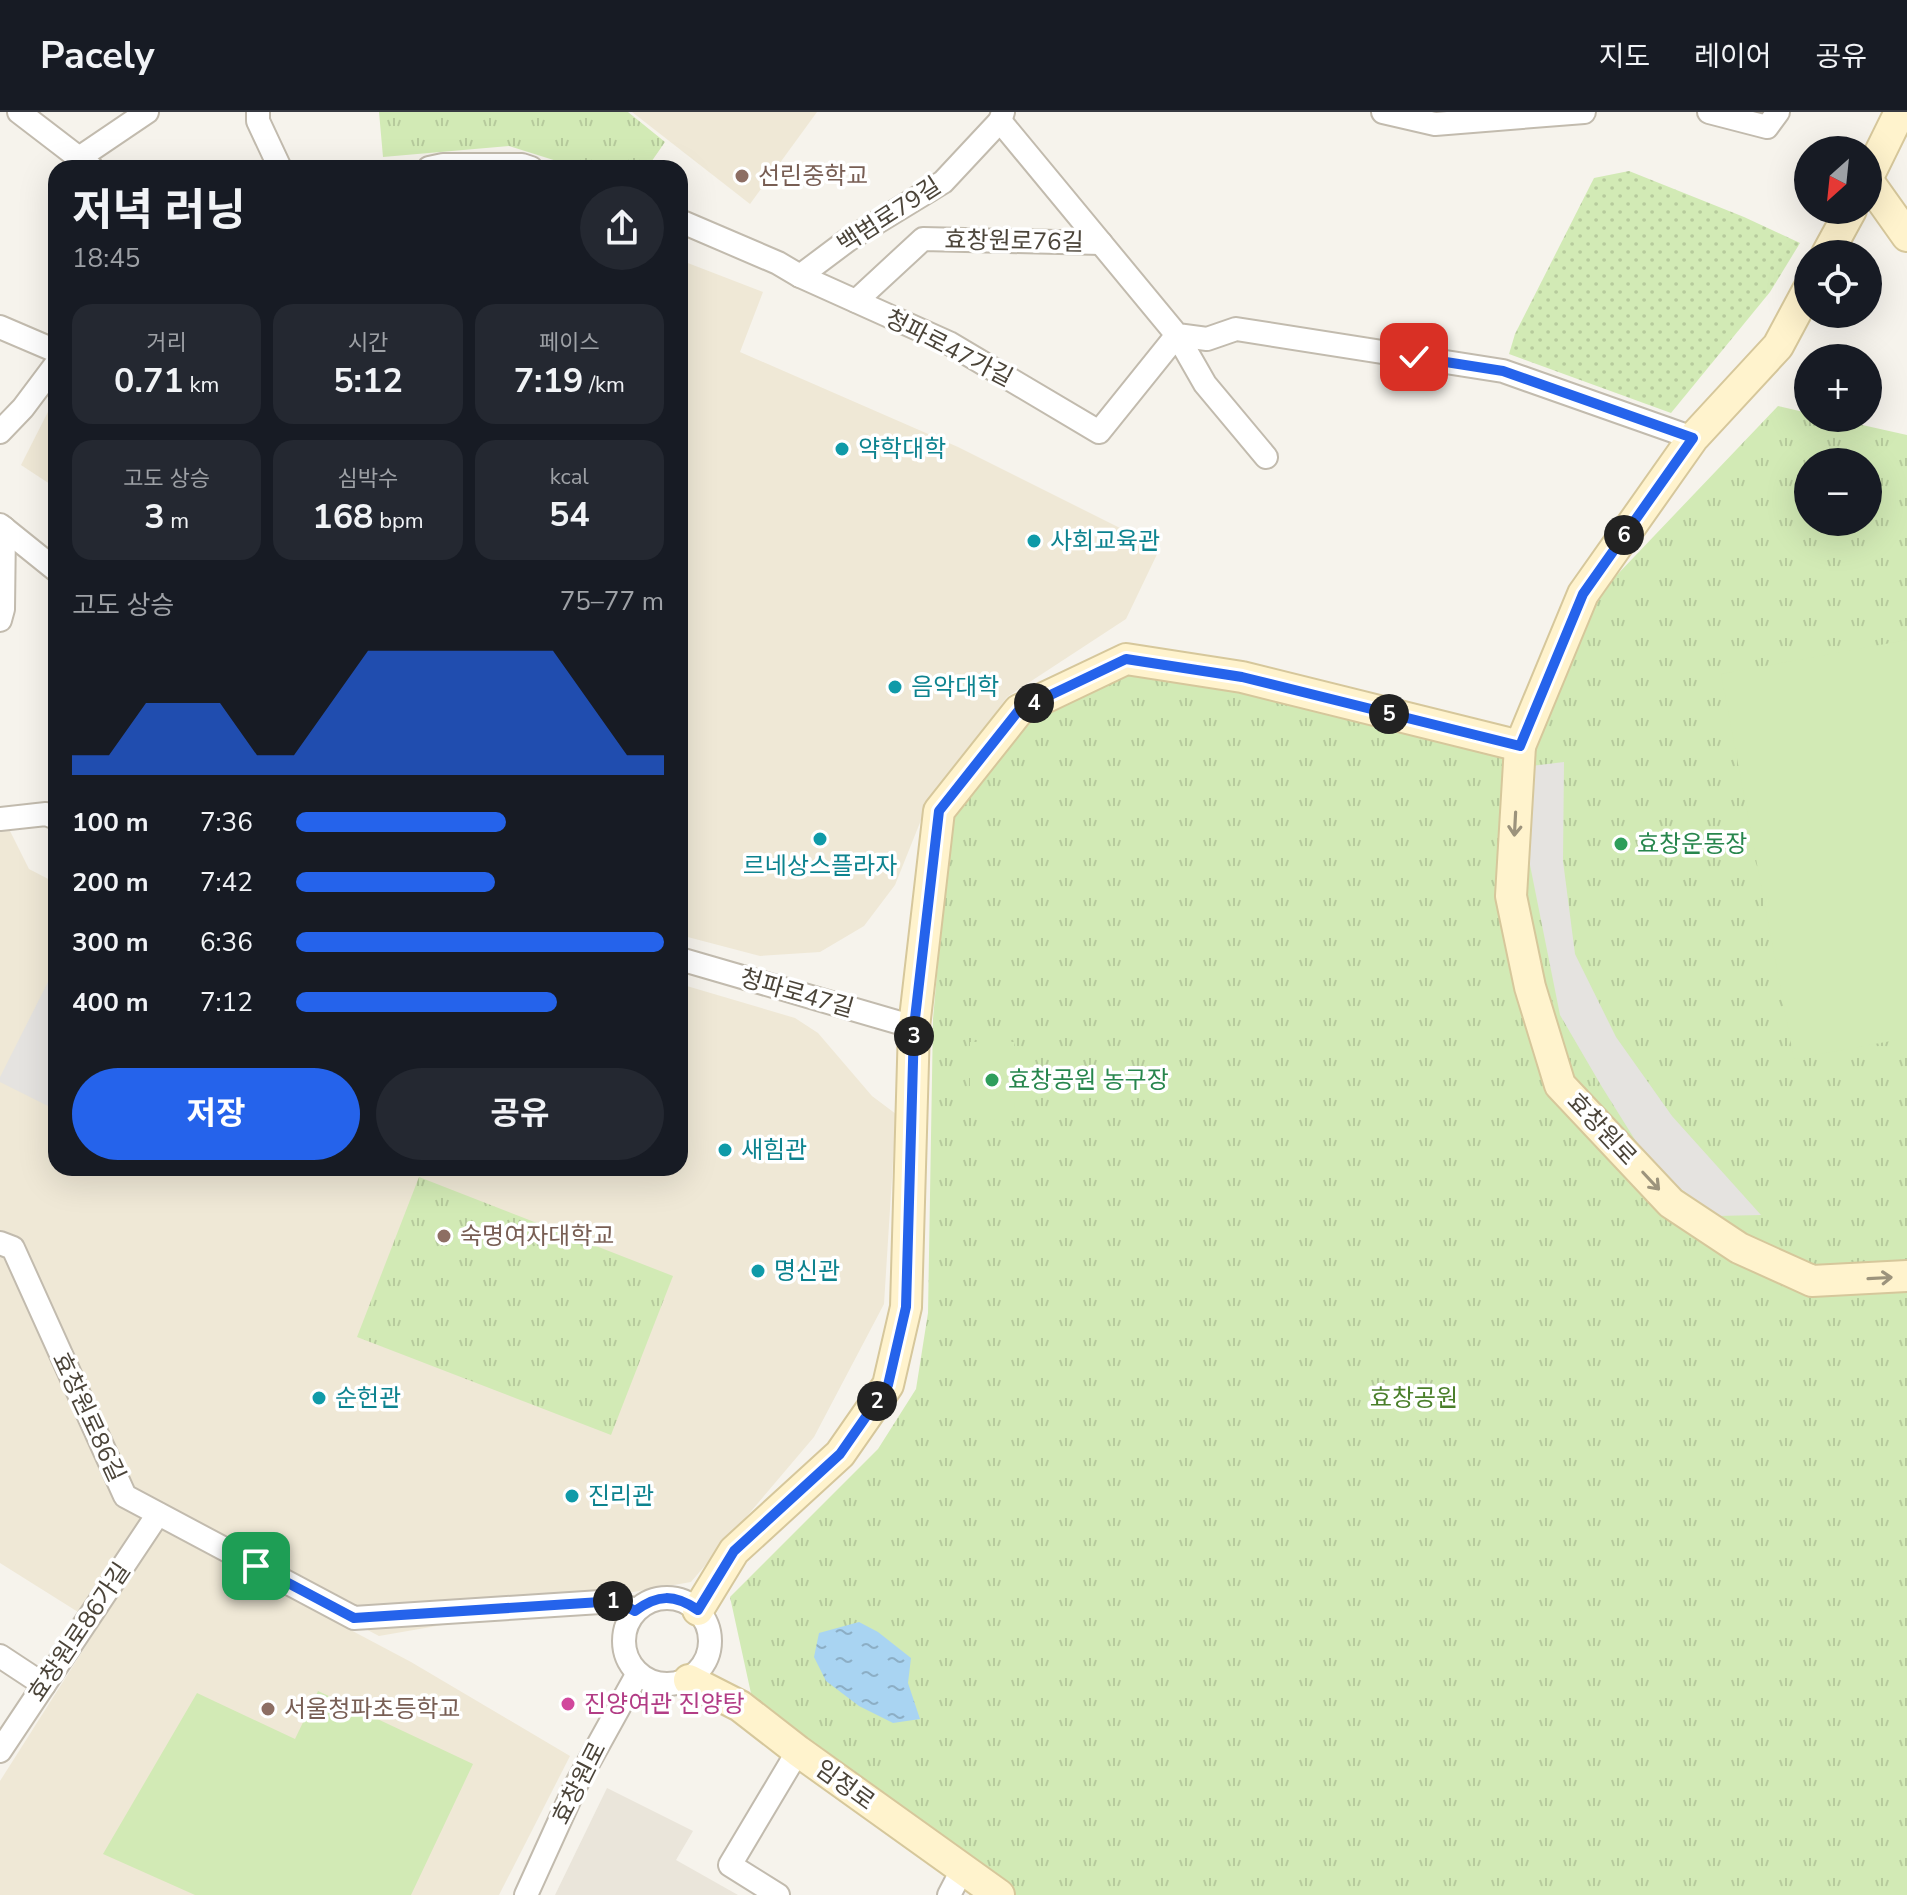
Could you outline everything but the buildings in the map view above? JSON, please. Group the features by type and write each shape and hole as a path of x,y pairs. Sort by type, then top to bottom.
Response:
{"street":[{"path":"19,112 82,160"},
{"path":"90,160 147,112"},
{"path":"258,112 258,121 276,160"},
{"path":"1383,112 1435,124 1584,112"},
{"path":"1709,112 1767,127 1778,112"},
{"path":"1882,150 1900,112"},
{"name":"효창원로76길","path":"1002,117 1177,335 1205,384 1266,457"},
{"name":"백범로79길","path":"800,276 848,240 943,182 1002,117"},
{"path":"1882,199 1907,236"},
{"name":"청파로47가길","path":"688,224 949,343 1099,432 1177,335"},
{"name":"효창원로76길","path":"856,301 923,239 1101,243"},
{"name":"효창원로","path":"1794,316 1778,346 1693,438 1583,594 1520,746 1511,896 1530,987 1560,1085 1671,1203 1739,1248 1812,1281 1907,1276"},
{"path":"0,327 48,348"},
{"path":"1177,335 1207,339 1236,329 1503,371 1693,438"},
{"path":"0,432 48,375"},
{"path":"2,526 48,563"},
{"path":"0,620 3,609 2,526"},
{"path":"698,1610 734,1551 840,1454 888,1385 906,1307 914,1027 939,811 1019,710 1126,659 1242,677 1520,746"},
{"path":"0,819 48,811"},
{"name":"청파로47길","path":"688,961 914,1027"},
{"name":"효창원로86길","path":"0,1243 13,1248 125,1496 354,1618 616,1601 635,1611"},
{"name":"효창원로86가길","path":"0,1751 158,1514"},
{"path":"659,1598 686,1602 698,1610 711,1633 711,1647 707,1660 689,1680 676,1685 662,1685 649,1681 629,1663 624,1650 624,1636 635,1611 659,1598"},
{"path":"0,1656 44,1685"},
{"name":"효창원로","path":"526,1895 576,1785 638,1673"},
{"name":"임정로","path":"689,1680 740,1706 956,1882 999,1895"},
{"path":"778,1895 730,1865 798,1751"}],"shaded area":[{"name":"선린중학교","path":"632,112 817,112 750,204"},
{"path":"688,263 763,292 740,352 958,447 1160,548 1126,619 1007,697 927,805 895,885 864,926 820,952 760,956 688,937"},
{"path":"48,412 48,483 21,465"},
{"path":"1564,762 1563,861 1575,954 1616,1037 1672,1116 1761,1215 1716,1216 1652,1167 1560,1015 1526,845 1531,766"},
{"name":"숙명여자대학교","path":"0,825 7,825 29,869 48,879 48,1176 688,1176 688,986 795,1018 818,1033 872,1096 896,1114 884,1304 814,1437 691,1582 379,1636 145,1514 78,1612 0,1563"},
{"path":"48,982 48,1106 0,1082"},
{"name":"서울청파초등학교","path":"160,1529 411,1662 570,1756 499,1895 0,1895 0,1781"},
{"path":"607,1788 693,1831 676,1860 738,1895 555,1895"}],"green space":[{"path":"379,112 628,112 665,142 653,160 554,160 509,146 383,157"},
{"path":"1629,171 1794,240 1794,253 1770,292 1671,413 1509,354 1515,334 1594,178"},
{"name":"효창공원","path":"1778,406 1794,410 1794,432 1882,432 1882,429 1907,435 1907,1895 1005,1895 752,1698 730,1597 878,1449 916,1389 928,1313 933,1019 951,814 1028,718 1127,671 1241,686 1527,754 1593,600"},
{"path":"1907,640 1907,1038 1794,1059 1721,674"},
{"name":"효창공원 농구장","path":"970,1042 1014,1042 1015,1121 970,1118"},
{"path":"419,1177 673,1276 611,1435 357,1337"},
{"path":"318,1691 473,1764 411,1895 195,1895 103,1854 197,1693 295,1739"}],"water":[{"path":"859,1622 878,1632 911,1658 908,1683 920,1719 893,1723 859,1706 826,1681 814,1657 819,1633"}],"place":[{"name":"선린중학교","path":"742,176"},
{"name":"약학대학","path":"842,449"},
{"name":"사회교육관","path":"1034,541"},
{"name":"음악대학","path":"895,687"},
{"name":"르네상스플라자","path":"820,839"},
{"name":"효창운동장","path":"1621,844"},
{"name":"효창공원 농구장","path":"992,1080"},
{"name":"새힘관","path":"725,1150"},
{"name":"숙명여자대학교","path":"444,1236"},
{"name":"명신관","path":"758,1271"},
{"name":"순헌관","path":"319,1398"},
{"name":"진리관","path":"572,1496"},
{"name":"진양여관 진양탕","path":"568,1704"},
{"name":"서울청파초등학교","path":"268,1709"}],"route":[{"path":"256,1566 354,1618 616,1601 635,1611 659,1598 673,1598 698,1610 734,1551 840,1454 888,1385 906,1307 914,1027 939,811 1019,710 1126,659 1242,677 1520,746 1583,594 1693,438 1503,371 1414,357"}]}
